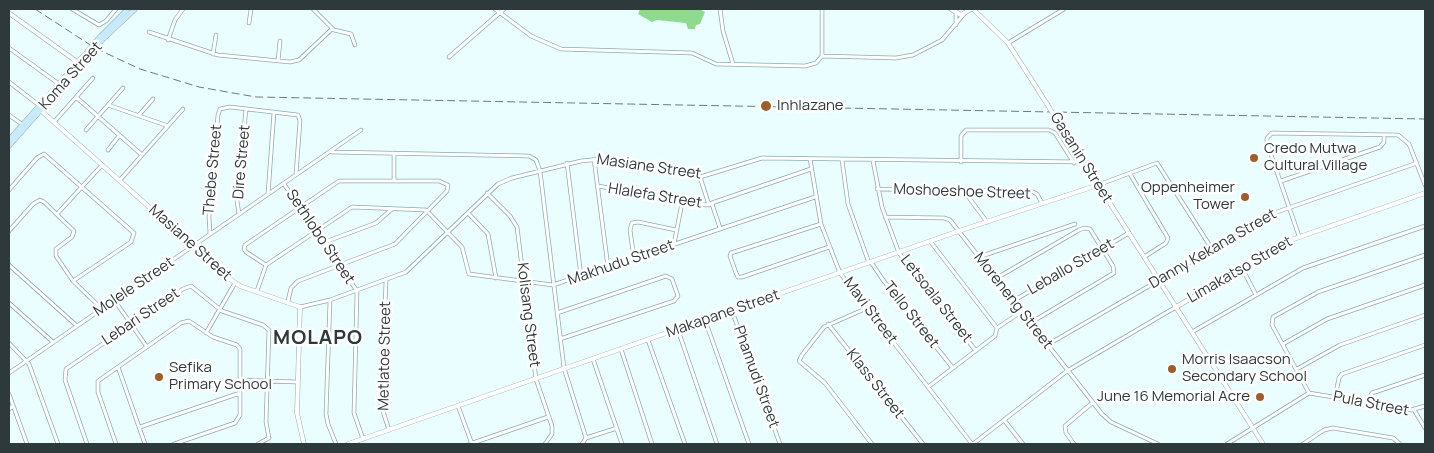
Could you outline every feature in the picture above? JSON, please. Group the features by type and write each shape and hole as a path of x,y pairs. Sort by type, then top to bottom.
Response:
{"main road":[{"name":"Koma Street","path":"9,146 24,126 88,53 128,10 135,9"},
{"name":"Koma Street","path":"9,140 24,126"}],"street":[{"path":"72,9 99,25 106,21 116,9"},
{"path":"168,40 175,20 183,9"},
{"path":"249,23 251,9"},
{"path":"313,9 332,29 351,34 355,45"},
{"path":"495,9 537,40 561,49 692,53 713,63 805,66 816,63 822,56 822,9"},
{"path":"449,57 498,12 504,9"},
{"path":"720,9 723,31 733,64"},
{"path":"951,9 956,14 956,25"},
{"path":"1008,43 1064,9"},
{"path":"822,56 904,57 935,44 969,11"},
{"name":"Gasanin Street","path":"956,14 969,11 979,16 1008,43 1263,444"},
{"path":"9,13 79,63"},
{"path":"149,32 213,54 294,62 299,60 332,29"},
{"path":"213,54 216,35"},
{"path":"278,61 280,41"},
{"path":"9,48 60,85"},
{"path":"54,122 93,78"},
{"path":"9,82 40,108"},
{"path":"86,130 123,88"},
{"path":"76,97 142,155"},
{"path":"139,115 152,99"},
{"path":"108,105 168,126"},
{"name":"Masiane Street","path":"40,108 235,283 300,307 330,300 386,281 412,269 487,193 505,180 594,159 700,177 755,159 1084,162"},
{"name":"Thebe Street","path":"210,234 209,223 218,115 222,108 246,109"},
{"path":"120,180 183,109"},
{"path":"246,109 291,113 300,118 296,175"},
{"name":"Dire Street","path":"239,214 237,201 246,109"},
{"path":"268,194 274,112"},
{"path":"9,115 24,126"},
{"name":"Molele Street","path":"9,373 332,152 361,130"},
{"path":"961,162 961,136 966,130 1049,130 1055,133 1074,163"},
{"path":"1299,236 1276,164 1267,143 1267,138 1272,134 1398,135 1407,141 1425,185"},
{"path":"1281,181 1380,147 1384,142 1384,135"},
{"path":"108,150 120,136"},
{"path":"332,152 529,156 536,160 540,171 564,368 586,438"},
{"path":"394,153 394,180"},
{"path":"9,190 42,154 49,157 131,230 134,236 131,242 73,281"},
{"path":"594,159 608,267"},
{"name":"Mavi Street","path":"810,159 821,224 840,273 973,444"},
{"name":"Tello Street","path":"842,160 848,204 870,262 952,367"},
{"name":"Letsoala Street","path":"873,161 877,189 885,217 899,252 976,351"},
{"name":"Danny Kekana Street","path":"1048,345 1272,214 1417,163"},
{"path":"567,164 581,276"},
{"path":"1098,185 1157,164 1212,250"},
{"path":"1276,164 1322,164 1323,166"},
{"path":"57,214 102,165"},
{"path":"710,204 811,169"},
{"path":"1130,174 1168,238 1166,243 1144,257"},
{"path":"700,177 720,228"},
{"path":"266,265 246,252 244,247 342,180 442,181 449,187 428,212 391,247 295,283 288,302"},
{"name":"Sethlobo Street","path":"284,184 356,291 354,413 363,439"},
{"name":"Makapane Street","path":"348,444 930,241 1098,185"},
{"name":"Hlalefa Street","path":"598,186 682,203 710,204"},
{"name":"Moshoeshoe Street","path":"877,189 1031,191 1037,194 1042,203"},
{"path":"963,190 987,222"},
{"name":"Kolisang Street","path":"487,193 516,223 536,379 552,434 545,444"},
{"name":"Limakatso Street","path":"973,444 1067,371 1299,236 1425,193"},
{"name":"Makhudu Street","path":"449,232 462,247 469,274 553,285 815,197"},
{"path":"9,231 38,201 44,202 74,231 72,237 57,248 55,253 73,281 102,309"},
{"path":"674,245 682,203"},
{"path":"257,291 266,265 352,207 418,208 428,212 449,232"},
{"path":"324,242 376,223 392,208"},
{"path":"468,213 488,234 496,278"},
{"name":"Moreneng Street","path":"885,217 947,218 1092,403 1111,422 1158,444"},
{"path":"634,258 630,230 632,223 638,222 676,230"},
{"path":"821,224 731,253 730,256 737,276 742,277 829,247"},
{"path":"979,257 1075,224"},
{"path":"1192,332 1303,268 1425,226"},
{"path":"1065,228 1072,234"},
{"path":"995,278 1072,234 1084,228 1090,230 1114,271 1109,277 1030,323"},
{"name":"Leballo Street","path":"1013,301 1128,233"},
{"path":"930,241 997,328"},
{"path":"1227,444 1308,393 1272,323 1276,315 1314,294 1425,255"},
{"path":"9,265 76,326"},
{"path":"1242,268 1256,295"},
{"path":"557,313 668,275 672,279 678,294 678,298 674,301 560,339"},
{"name":"Metlatoe Street","path":"386,281 381,405 389,430"},
{"path":"206,333 235,283"},
{"path":"1283,344 1327,319 1425,285"},
{"name":"Lebari Street","path":"87,444 65,372 68,367 188,286 194,288 219,309 268,328 268,381"},
{"path":"330,300 326,414 336,444"},
{"path":"115,301 147,347"},
{"path":"9,303 53,342"},
{"path":"300,307 297,420 304,444"},
{"path":"867,308 828,324 816,335 800,361 825,383 872,444"},
{"name":"Phamudi Street","path":"732,310 780,444"},
{"path":"928,387 996,334 997,328 1021,312"},
{"path":"1296,369 1337,346 1425,315"},
{"path":"705,320 748,444"},
{"path":"116,444 97,386 101,379 186,321 192,322 206,333 239,347 241,380 239,419 236,423 174,444"},
{"name":"Klass Street","path":"828,324 922,444"},
{"path":"678,330 717,444"},
{"path":"648,340 685,444"},
{"path":"9,343 27,360 58,444"},
{"path":"1335,397 1338,378 1342,374 1425,345"},
{"path":"968,355 972,347"},
{"path":"620,349 652,444"},
{"path":"593,359 622,444"},
{"path":"118,367 146,444"},
{"path":"1367,402 1372,393 1425,375"},
{"path":"241,380 297,382"},
{"path":"258,444 269,438 266,422 268,381"},
{"path":"140,427 240,393"},
{"name":"Pula Street","path":"1308,393 1414,410 1425,428"},
{"path":"9,394 27,444"},
{"path":"1074,444 1066,433 1065,426 1092,403"},
{"path":"9,409 13,406"},
{"path":"458,406 471,444 548,417"},
{"path":"1414,410 1425,406"},
{"path":"1004,420 1023,444"},
{"path":"582,444 586,438 616,428"},
{"path":"1303,444 1324,430 1333,428 1394,438 1400,444"}],"green space":[{"path":"640,9 699,9 705,12 700,24 696,25 695,29 688,29 686,23 657,20 652,22 638,14"}],"railway":[{"path":"35,9 95,48 140,69 199,87 256,97 1425,119"}],"place":[{"name":"Inhlazane","path":"766,106"},
{"name":"Credo Mutwa Cultural Village","path":"1254,158"},
{"name":"Oppenheimer Tower","path":"1245,197"},
{"name":"Morris Isaacson Secondary School","path":"1172,369"},
{"name":"Sefika Primary School","path":"159,377"},
{"name":"June 16 Memorial Acre","path":"1260,397"}],"district":[{"name":"MOLAPO","path":"318,338"}]}
